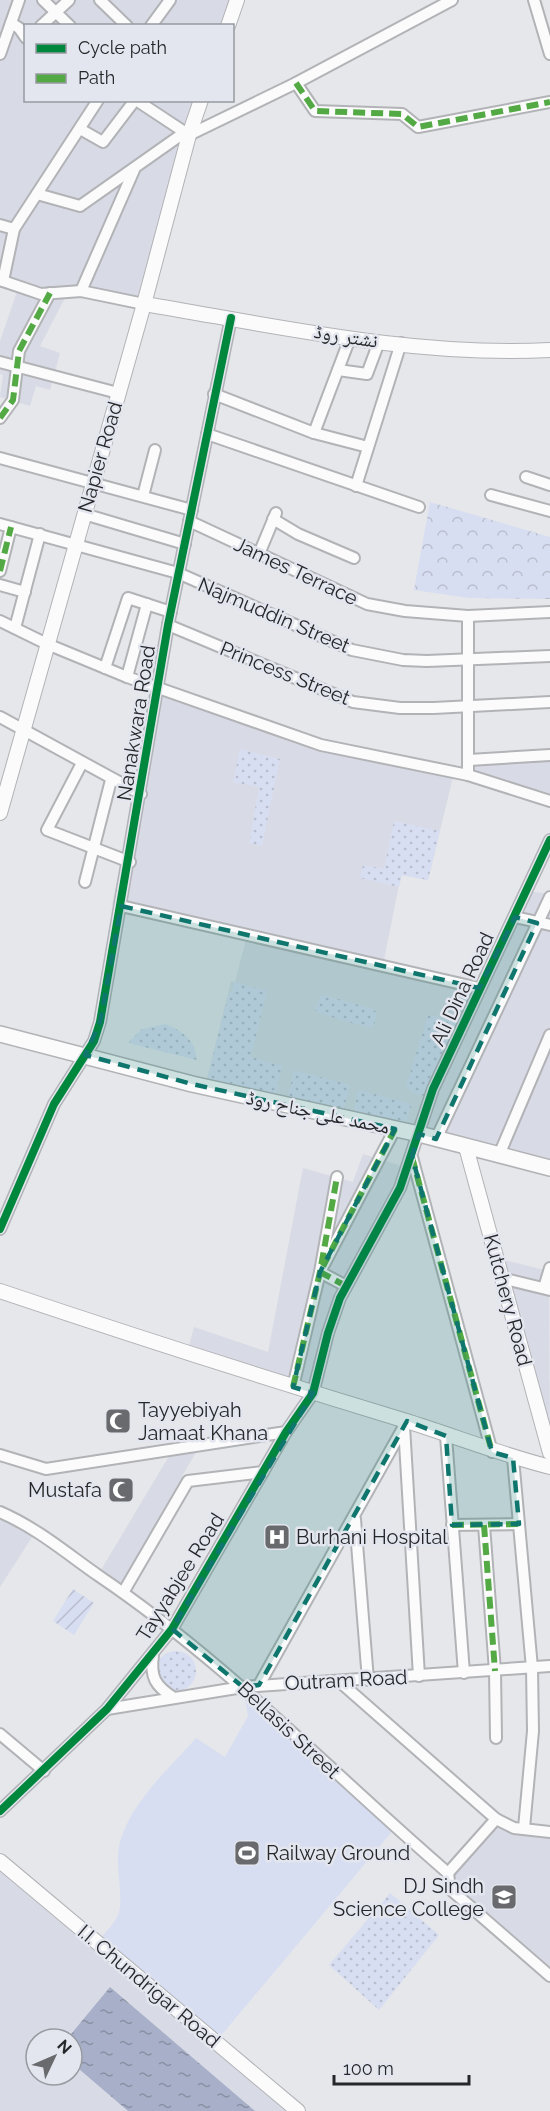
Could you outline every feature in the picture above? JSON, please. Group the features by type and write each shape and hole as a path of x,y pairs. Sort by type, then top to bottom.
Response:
{"highway":[{"name":"محمد علی جناح روڈ","path":"0,1034 192,1084 419,1134 550,1168"}],"main road":[{"path":"229,24 237,0"},
{"name":"Napier Road","path":"0,813 144,304 189,135 200,102"},
{"name":"نشتر روڈ","path":"144,304 378,342 491,350 550,350"},
{"name":"Kutchery Road","path":"466,1147 501,1278 549,1441"},
{"path":"0,1291 492,1452 550,1467"},
{"name":"I.I. Chundrigar Road","path":"0,1861 298,2111"},
{"name":"I.I. Chundrigar Road","path":"0,1871 287,2111"}],"street":[{"path":"0,54 19,0"},
{"path":"43,0 68,24"},
{"path":"43,24 69,0"},
{"path":"100,0 125,24"},
{"path":"153,24 170,0"},
{"path":"37,194 80,206 178,137 189,135 296,83 452,0"},
{"path":"534,0 550,54"},
{"path":"11,23 19,28 24,35"},
{"path":"296,83 315,111 402,114 418,127 550,102"},
{"path":"97,102 14,229 2,280 40,294 81,291 144,304"},
{"path":"80,129 102,142 133,102"},
{"path":"138,102 189,135"},
{"path":"81,291 135,169"},
{"path":"0,225 14,229"},
{"path":"0,418 13,400 19,351 50,293"},
{"name":"Nanakwara Road","path":"0,1229 54,1104 94,1041 100,1022 130,862 168,625 231,318"},
{"path":"314,433 350,338"},
{"path":"338,370 367,374 378,342"},
{"path":"356,486 401,344"},
{"path":"0,362 118,393"},
{"path":"214,394 314,433 368,447"},
{"path":"207,434 419,507"},
{"path":"143,496 155,450"},
{"name":"James Terrace","path":"0,458 93,481 143,496 191,515 259,554 367,604 405,611 468,616 550,612"},
{"path":"526,477 550,485"},
{"path":"491,495 550,511"},
{"path":"84,514 185,544"},
{"path":"259,554 275,515 298,534 354,558"},
{"path":"0,571 6,525"},
{"name":"Najmuddin Street","path":"6,525 178,573 352,650 403,660 550,656"},
{"path":"15,628 40,534"},
{"path":"0,585 25,592"},
{"path":"105,668 128,598 171,612"},
{"path":"127,677 147,604"},
{"path":"468,616 468,775"},
{"path":"0,621 47,644 127,677 321,745 468,775 550,801"},
{"name":"Princess Street","path":"168,625 353,702 400,708 550,702"},
{"path":"0,717 111,780 141,794"},
{"path":"468,760 550,755"},
{"path":"82,763 47,830 130,862"},
{"path":"85,882 111,780"},
{"name":"Ali Dina Road","path":"313,1393 328,1333 346,1286 400,1188 433,1089 550,840"},
{"path":"436,1139 550,897"},
{"path":"121,906 479,988"},
{"path":"514,917 550,925"},
{"path":"499,1155 550,1035"},
{"path":"320,1272 395,1129"},
{"path":"412,1156 492,1452"},
{"path":"293,1387 320,1272 337,1177"},
{"path":"501,1278 547,1289 550,1268"},
{"path":"320,1272 346,1286"},
{"name":"Tayyabjee Road","path":"0,1811 107,1709 172,1629 286,1432 313,1393"},
{"path":"259,1685 406,1424"},
{"path":"406,1424 419,1676"},
{"path":"0,1455 46,1469 286,1432"},
{"path":"446,1436 464,1673"},
{"path":"513,1458 532,1668 533,1731 524,1828"},
{"path":"124,1591 188,1481 263,1472"},
{"name":"Bellasis Street","path":"0,1512 54,1541 124,1591 243,1687 360,1796 448,1873 450,1889 550,1976"},
{"path":"355,1518 368,1680"},
{"path":"452,1525 519,1524"},
{"path":"484,1525 495,1671 496,1738"},
{"path":"153,1653 153,1680 161,1690 174,1698"},
{"name":"Outram Road","path":"107,1709 259,1685 340,1682 550,1666"},
{"path":"340,1682 496,1819 506,1825 550,1832"},
{"path":"0,1734 44,1771"},
{"path":"448,1873 496,1819"}],"highlighted area":[{"path":"121,906 479,988 515,917 537,923 436,1139 419,1134 412,1156 492,1452 513,1458 519,1524 452,1525 446,1436 407,1421 259,1685 243,1687 172,1629 313,1393 293,1387 320,1272 395,1129 192,1084 85,1055 100,1022"}],"shaded area":[{"path":"0,0 237,0 228,24 24,24 24,102 201,102 145,300 68,292 40,346 60,353 50,390 36,386 30,406 0,397 3,375 0,374 0,341 19,286 0,280"},
{"path":"156,688 321,745 454,773 428,880 401,875 383,965 478,988 410,1132 205,1087 231,981 235,982 247,935 112,905"},
{"path":"550,755 550,801 468,775 469,760"},
{"path":"527,891 550,894 550,1168 419,1134 422,1122"},
{"path":"363,1154 408,1168 346,1286 313,1393 187,1353 194,1327 268,1352 303,1168 353,1182"},
{"path":"496,1258 549,1271 550,1453"},
{"path":"198,1449 182,1476 188,1481 124,1591 98,1575 172,1451"},
{"path":"0,1512 36,1531 0,1587"},
{"name":"DJ Sindh Science College","path":"496,1819 550,1832 550,1976 450,1889 450,1871"},
{"path":"0,1871 287,2111 0,2111"}],"green space":[{"path":"430,502 550,537 550,599 469,598 414,590"},
{"path":"240,749 280,759 262,846 249,843 259,787 233,782"},
{"path":"394,821 440,831 428,880 402,875 399,887 360,878 363,865 384,869"},
{"path":"234,982 267,991 251,1057 282,1066 274,1102 205,1087 229,992 232,992"},
{"path":"324,995 373,1009 377,1013 374,1026 369,1028 319,1013 315,1010 320,996"},
{"path":"428,1015 461,1023 426,1097 406,1087"},
{"path":"165,1024 187,1037 194,1047 197,1060 128,1043 142,1029"},
{"path":"294,1070 350,1085 342,1116 286,1105"},
{"path":"360,1090 412,1104 403,1130 353,1119 357,1092"},
{"path":"73,1589 94,1603 74,1635 53,1621"},
{"path":"176,1651 184,1652 190,1657 195,1663 195,1679 190,1685 184,1690 176,1691 168,1690 162,1685 157,1679 156,1671 157,1663 162,1657 168,1652"},
{"name":"Railway Ground","path":"243,1687 395,1828 219,2038 97,1943 113,1924 119,1912 118,1857 121,1838 127,1823 144,1797 196,1738 225,1757 248,1716"},
{"path":"390,1893 439,1935 379,2010 329,1965"}],"water":[{"path":"110,1987 255,2111 128,2111 84,2073 84,2027 77,2027"}],"marked path":[{"path":"296,83 315,111 402,114 418,127 550,102"},
{"path":"0,418 13,400 19,351 50,293"},
{"path":"0,571 11,527"},
{"path":"346,1286 320,1272 395,1129"},
{"path":"412,1157 492,1452"},
{"path":"293,1387 320,1272 337,1177"},
{"path":"452,1525 519,1524"},
{"path":"484,1525 495,1671"}],"cycle path":[{"path":"0,1229 54,1104 94,1041 100,1022 168,625 231,318"},
{"path":"0,1811 107,1709 172,1629 286,1432 313,1393 328,1333 340,1298 400,1188 433,1089 550,840"}],"place":[{"name":"Tayyebiyah Jamaat Khana","path":"118,1421"},
{"name":"Mustafa","path":"121,1490"},
{"name":"Burhani Hospital","path":"277,1537"},
{"name":"Railway Ground","path":"247,1853"},
{"name":"DJ Sindh Science College","path":"504,1897"}]}
